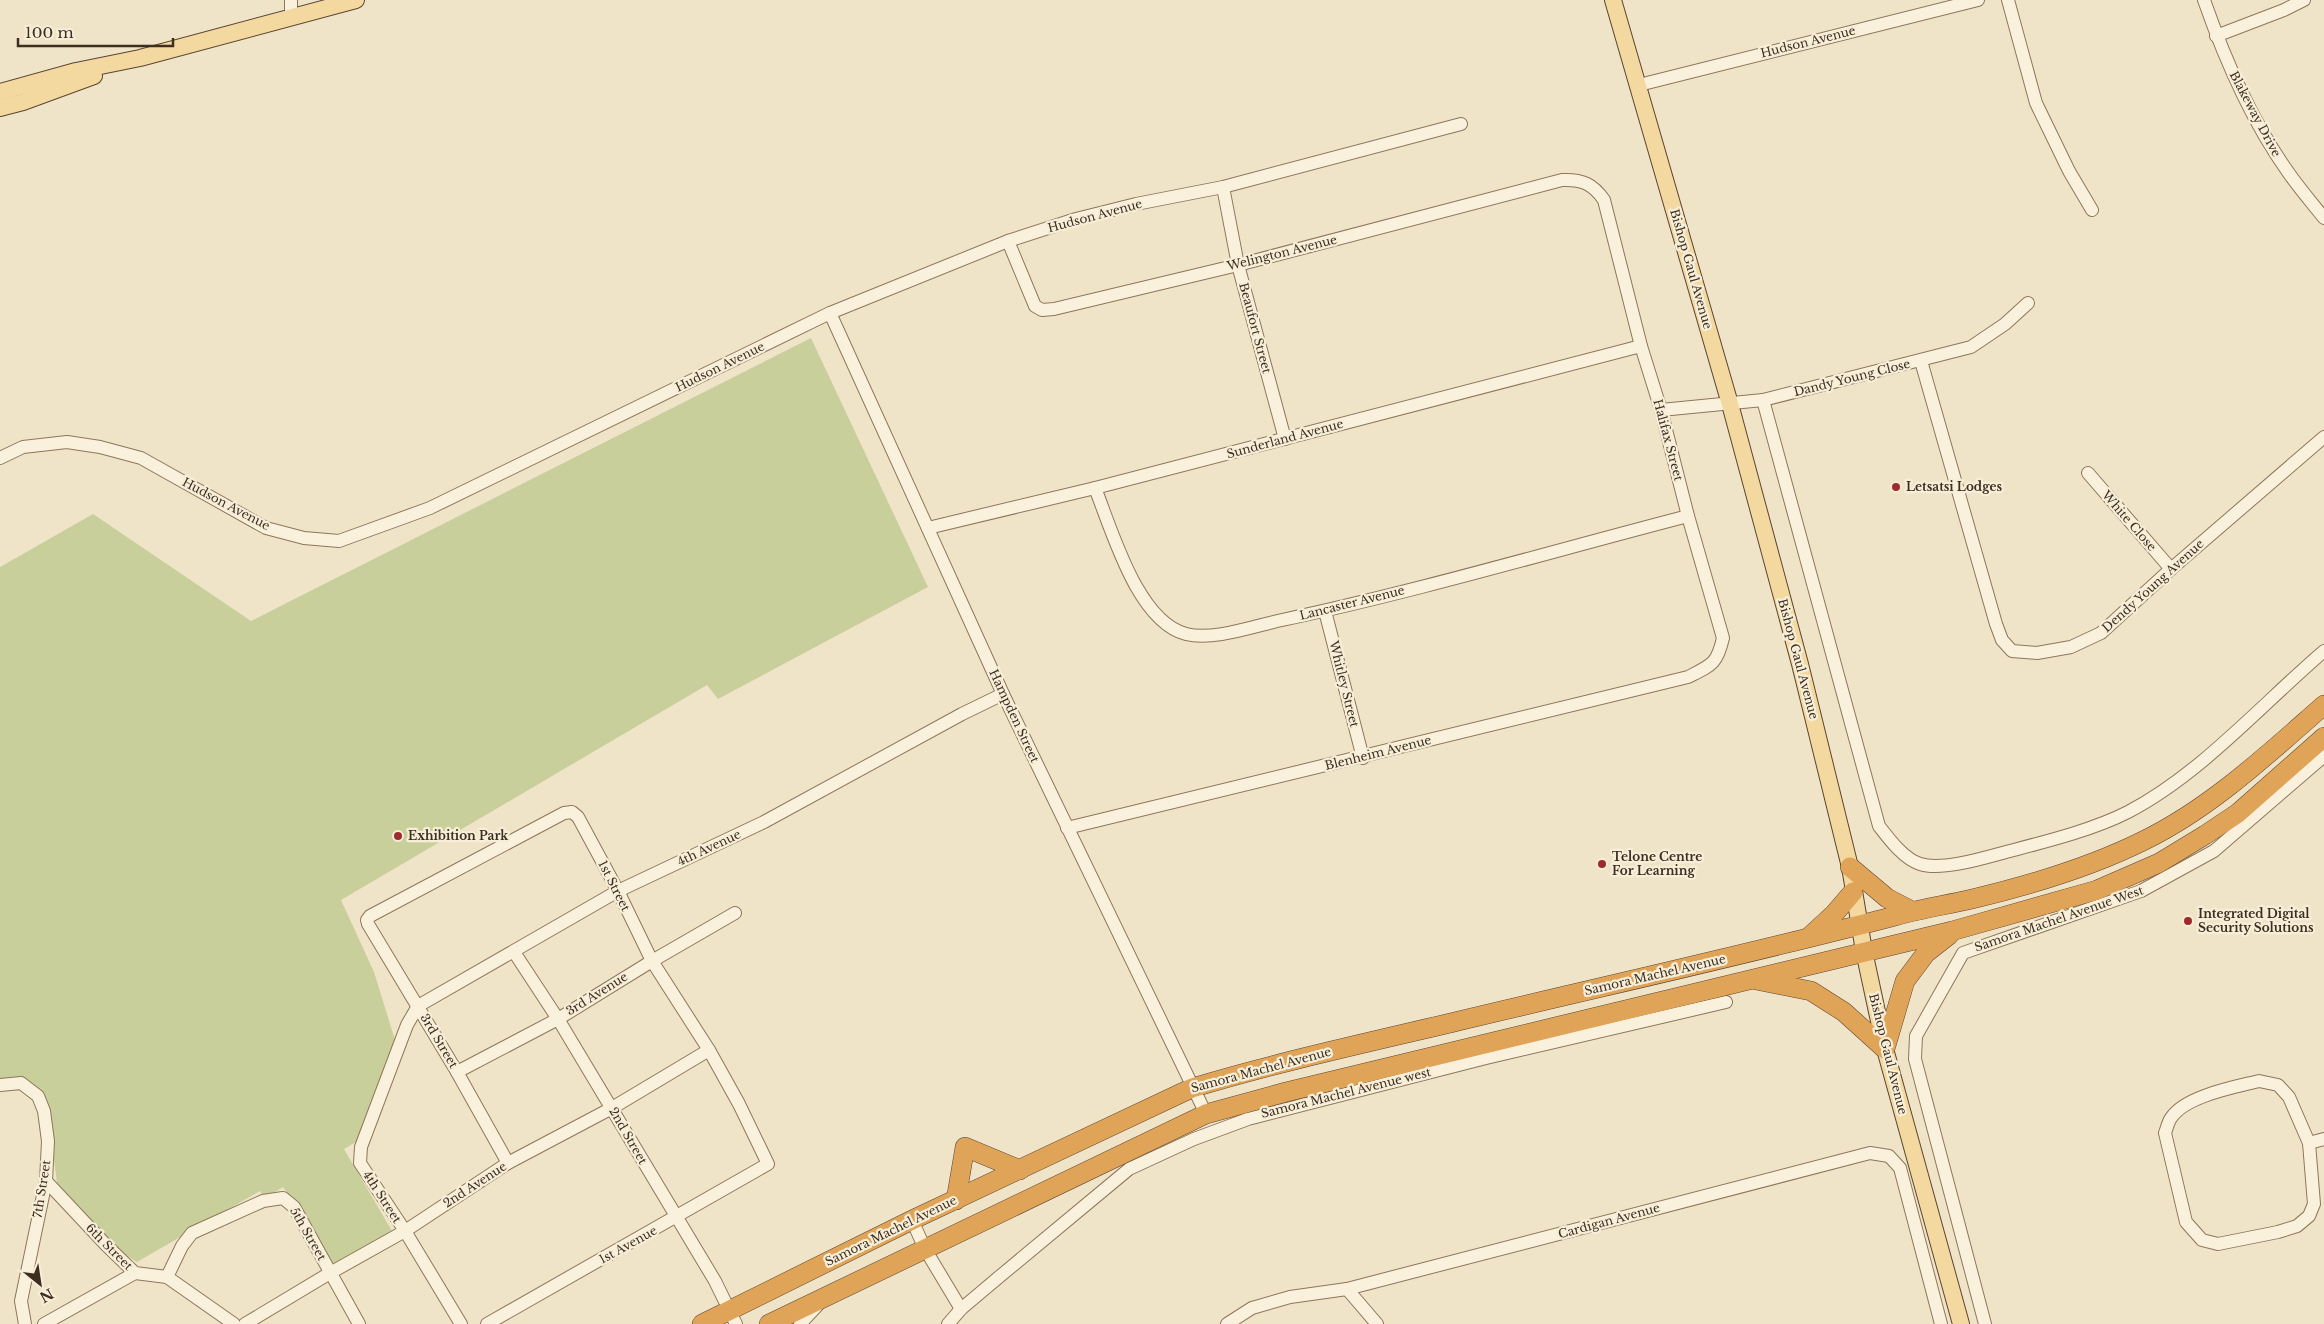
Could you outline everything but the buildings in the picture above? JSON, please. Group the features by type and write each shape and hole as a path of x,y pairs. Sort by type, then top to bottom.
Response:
{"highway":[{"path":"1860,925 1912,911 1973,899 2059,874 2146,840 2181,820 2252,769 2324,706"},
{"name":"Samora Machel Avenue West","path":"1864,951 1952,931 2097,890 2159,863 2238,812 2324,737"},
{"path":"1850,867 1887,898 1912,911"},
{"path":"1807,939 1834,914 1853,892"},
{"name":"Samora Machel Avenue","path":"702,1324 733,1318 912,1220 1192,1088 1236,1074 1860,925"},
{"path":"1750,979 1811,991 1844,1012 1885,1049 1905,981 1926,953 1952,931"},
{"path":"769,1324 1206,1114 1286,1092 1864,951"},
{"path":"956,1200 965,1147 1020,1170"}],"main road":[{"path":"0,92 76,71 140,58 356,0"},
{"name":"Bishop Gaul Avenue","path":"1613,0 1730,404 1800,664 1850,867 1864,951 1885,1049 1961,1324"},
{"path":"0,108 47,94 140,58"}],"street":[{"path":"291,0 291,17"},
{"name":"Hudson Avenue","path":"1639,85 1978,0"},
{"path":"2008,0 2036,103 2069,171 2092,210"},
{"name":"Blakeway Drive","path":"2204,0 2216,36 2240,89 2268,141 2288,172 2324,218"},
{"path":"2216,36 2304,0"},
{"name":"Hudson Avenue","path":"0,458 23,447 67,442 100,447 141,458 266,528 304,538 339,541 430,508 830,313 1008,241 1076,219 1136,204 1224,187 1461,124"},
{"name":"Welington Avenue","path":"1008,241 1030,298 1035,306 1042,310 1054,309 1238,265 1562,180 1575,180 1596,189"},
{"name":"Beaufort Street","path":"1224,187 1238,265 1285,439"},
{"name":"Halifax Street","path":"1596,189 1604,200 1641,346 1661,410 1688,516 1723,638 1719,656 1707,668 1688,676"},
{"name":"Dandy Young Close","path":"1661,410 1763,400 1971,347 1984,340 2028,303"},
{"name":"Hampden Street","path":"830,313 1003,694 1206,1114"},
{"name":"Sunderland Avenue","path":"928,528 1095,488 1641,346"},
{"name":"Dendy Young Avenue","path":"1921,361 1996,624 2002,640 2012,651 2037,653 2071,648 2101,633 2171,569 2324,437"},
{"path":"1763,400 1879,826 1897,849 1920,864 1953,866 2059,838 2128,812 2172,783 2210,754 2324,651"},
{"name":"White Close","path":"2088,473 2171,569"},
{"name":"Lancaster Avenue","path":"1095,488 1135,585 1146,604 1158,618 1185,634 1210,636 1325,611 1688,516"},
{"name":"Whitley Street","path":"1325,611 1363,758"},
{"name":"Blenheim Avenue","path":"1067,828 1363,758 1688,676"},
{"name":"4th Avenue","path":"418,1006 618,891 764,822 962,714 1003,694"},
{"name":"Samora Machel Avenue West","path":"1985,1324 1915,1059 1916,1036 1963,953 2141,892 2214,851 2324,756"},
{"name":"1st Street","path":"367,920 370,916 555,817 572,812 578,817 618,891 652,961 709,1050 739,1104 768,1164"},
{"name":"3rd Avenue","path":"457,1072 558,1019 652,961 736,913"},
{"name":"3rd Street","path":"367,920 457,1072 508,1163"},
{"name":"2nd Street","path":"514,952 558,1019 612,1108 675,1218 715,1281 733,1318"},
{"name":"Samora Machel Avenue west","path":"948,1324 961,1309 1129,1169 1194,1139 1248,1118 1486,1058 1726,1002"},
{"name":"4th Street","path":"418,1006 408,1024 359,1156 360,1163 405,1231 461,1324"},
{"name":"2nd Avenue","path":"245,1324 330,1272 405,1231 508,1163 612,1108 709,1050"},
{"path":"2259,1081 2278,1085 2289,1097 2309,1142 2314,1204 2309,1216 2297,1226 2278,1232 2218,1244 2202,1240 2186,1222 2165,1133 2171,1119 2181,1108 2221,1090 2259,1081"},
{"name":"7th Street","path":"0,1085 22,1083 38,1096 44,1112 48,1141 46,1181 21,1301 25,1324"},
{"path":"2309,1142 2324,1139"},
{"name":"Cardigan Avenue","path":"1228,1324 1252,1308 1290,1297 1348,1289 1870,1153 1890,1156 1900,1168 1938,1323"},
{"name":"1st Avenue","path":"487,1324 768,1164"},
{"name":"6th Street","path":"46,1181 106,1246 135,1273 167,1277 234,1324"},
{"name":"5th Street","path":"167,1277 182,1246 192,1233 263,1201 283,1198 294,1207 359,1324"},
{"path":"912,1220 924,1249 961,1309"},
{"path":"44,1324 135,1273"},
{"path":"1348,1289 1377,1324"},
{"path":"800,1324 826,1297"}],"green space":[{"path":"811,338 928,587 718,699 707,685 341,900 374,972 395,1040 361,1139 344,1149 392,1231 332,1266 283,1187 264,1199 260,1191 137,1262 94,1235 70,1206 57,1183 48,1114 24,1080 0,1082 0,567 93,514 251,621"}],"place":[{"name":"Letsatsi Lodges","path":"1896,487"},
{"name":"Exhibition Park","path":"398,836"},
{"name":"Telone Centre For Learning","path":"1602,864"},
{"name":"Integrated Digital Security Solutions","path":"2188,921"}]}
